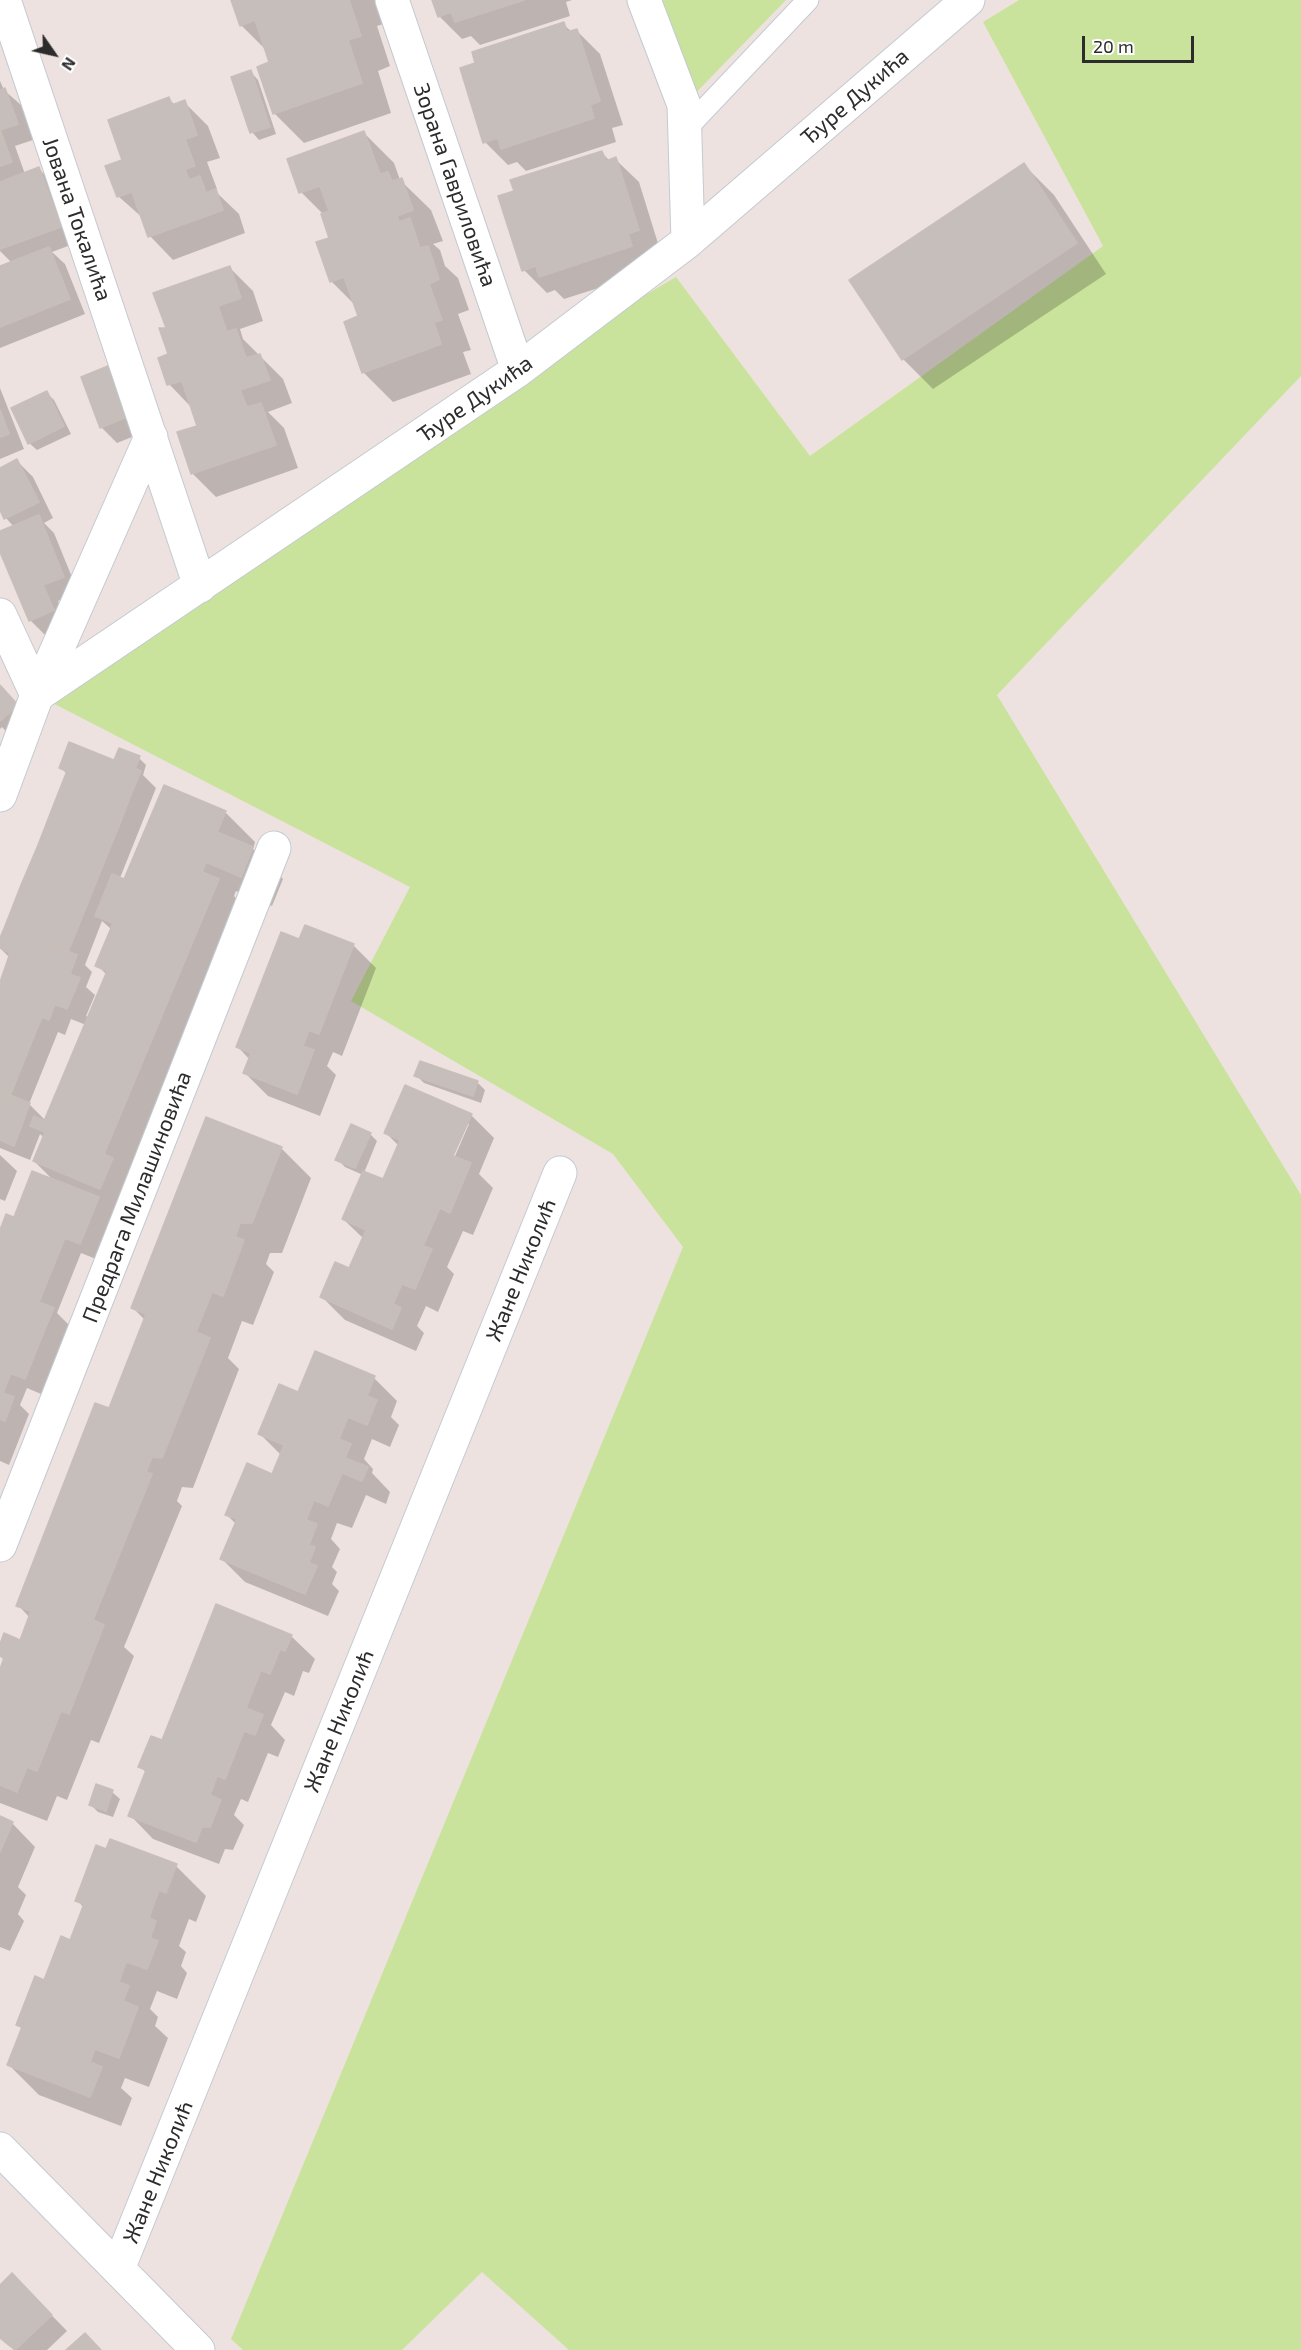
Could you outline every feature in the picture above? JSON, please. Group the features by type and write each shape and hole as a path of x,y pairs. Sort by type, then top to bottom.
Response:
{"street":[{"name":"Јована Токалића","path":"4,0 200,586"},
{"name":"Зорана Гавриловића","path":"392,0 518,370"},
{"path":"644,0 684,105 688,242"},
{"name":"Ђуре Дукића","path":"37,695 518,370 688,242 968,0"},
{"path":"0,795 37,695 151,438"},
{"path":"0,615 37,695"},
{"name":"Предрага Милашиновића","path":"0,1545 274,848"},
{"name":"Жане Николић","path":"118,2269 560,1173"},
{"path":"0,2149 198,2350"}],"lane":[{"path":"685,130 808,0"}],"green space":[{"path":"644,0 786,0 684,105"},
{"path":"1019,0 1301,0 1301,376 997,695 1301,1195 1301,2350 569,2350 482,2272 402,2350 243,2350 231,2339 683,1247 613,1154 351,1001 410,887 37,695 518,370 676,277 810,456 1103,246 983,22"}],"building":[{"path":"231,0 349,0 361,36 348,40 362,83 273,114 257,67 269,62 255,20 240,26"},
{"path":"432,0 524,0 455,22 451,12 438,17"},
{"path":"564,22 567,32 577,29 600,101 590,105 594,118 501,149 498,138 483,143 460,68 475,63 472,52"},
{"path":"251,70 270,127 250,133 231,77"},
{"path":"5,88 18,124 0,130 0,90"},
{"path":"169,97 172,105 185,100 197,135 185,139 195,166 185,169 189,180 200,176 206,193 216,189 223,210 148,237 132,192 117,197 105,166 122,160 108,120"},
{"path":"0,130 12,162 0,166"},
{"path":"364,131 380,174 388,172 392,181 402,178 413,210 397,216 399,222 410,218 420,248 428,246 439,279 429,284 442,320 434,322 441,344 362,373 344,322 358,316 344,277 330,282 316,242 329,238 321,214 329,211 320,186 299,193 287,159"},
{"path":"602,151 606,161 616,157 639,230 628,234 632,246 539,277 536,266 522,271 498,196 514,191 510,180"},
{"path":"1024,163 1077,243 902,360 849,280"},
{"path":"39,167 61,227 0,249 0,182"},
{"path":"49,247 70,299 0,327 0,266"},
{"path":"230,266 241,298 218,306 227,332 236,329 246,358 260,354 270,380 240,390 247,407 261,403 276,445 191,474 177,432 197,426 182,381 167,385 158,358 168,354 159,328 166,328 153,293"},
{"path":"108,366 127,417 100,428 81,377"},
{"path":"47,391 64,426 28,444 11,408"},
{"path":"0,410 9,434 0,437"},
{"path":"17,459 39,502 4,519 0,510 0,468"},
{"path":"39,515 64,577 43,585 54,610 29,621 0,552 0,531"},
{"path":"0,685 18,705 0,721"},
{"path":"69,742 141,771 130,797 59,768"},
{"path":"119,748 140,756 135,769 114,760"},
{"path":"67,771 130,797 121,821 57,796"},
{"path":"164,785 226,811 217,832 253,847 241,877 206,862 202,872 219,879 104,1154 113,1158 100,1189 33,1161 45,1132 30,1126 34,1116 44,1121 107,971 95,966 113,923 95,916 112,874 124,879"},
{"path":"57,796 121,821 101,870 38,845"},
{"path":"38,845 101,870 85,910 21,885"},
{"path":"21,885 85,910 68,952 5,926"},
{"path":"305,925 354,944 319,1034 309,1030 303,1046 314,1050 297,1094 243,1073 251,1053 236,1047 281,932 299,939"},
{"path":"5,926 77,955 70,974 80,978 67,1009 0,982 10,953 0,948 0,938"},
{"path":"0,982 55,1004 49,1020 42,1017 30,1046 0,1034"},
{"path":"0,1034 30,1046 10,1096 0,1091"},
{"path":"420,1061 478,1081 473,1096 414,1076"},
{"path":"405,1085 472,1114 453,1156 471,1163 450,1213 440,1208 423,1246 432,1249 415,1289 402,1284 393,1304 401,1308 392,1329 320,1297 335,1262 349,1268 366,1230 342,1219 363,1171 383,1179 400,1140 384,1133"},
{"path":"0,1091 30,1103 14,1146 0,1140"},
{"path":"206,1117 282,1147 252,1223 240,1223 235,1237 244,1240 223,1296 212,1292 196,1332 210,1338 162,1458 152,1457 146,1472 152,1474 93,1620 104,1625 69,1714 61,1711 37,1771 27,1767 17,1792 0,1785 0,1669 4,1658 0,1656 0,1644 4,1633 20,1640 31,1611 16,1606 95,1403 109,1408 146,1314 131,1308"},
{"path":"351,1124 371,1133 355,1168 335,1160"},
{"path":"32,1171 99,1197 80,1244 14,1217"},
{"path":"6,1214 65,1238 47,1282 0,1264 0,1230"},
{"path":"0,1264 47,1282 39,1302 54,1308 45,1329 0,1311"},
{"path":"0,1311 45,1329 25,1379 0,1369"},
{"path":"315,1351 375,1376 367,1396 377,1400 367,1425 348,1417 339,1439 351,1444 345,1458 368,1467 362,1481 342,1473 328,1506 314,1500 306,1520 317,1524 309,1545 315,1547 309,1563 317,1566 305,1594 220,1559 237,1519 225,1515 247,1463 272,1474 284,1445 258,1434 279,1384 298,1392"},
{"path":"0,1369 11,1373 3,1393 14,1397 5,1421 0,1419"},
{"path":"216,1604 292,1635 285,1651 280,1649 270,1674 261,1670 246,1708 263,1715 255,1735 244,1731 225,1779 217,1776 210,1795 221,1800 210,1827 202,1827 196,1842 128,1816 146,1770 138,1767 151,1736 162,1740"},
{"path":"96,1784 113,1790 106,1811 89,1805"},
{"path":"0,1816 13,1822 0,1852"},
{"path":"110,1839 177,1864 166,1893 159,1890 149,1918 156,1921 150,1938 158,1941 147,1969 126,1962 119,1982 129,1986 123,2001 138,2007 119,2058 95,2049 90,2062 102,2067 90,2097 7,2065 22,2027 16,2025 35,1976 44,1980 61,1936 70,1940 84,1904 75,1901 96,1845 106,1849"},
{"path":"12,2273 52,2315 15,2350 0,2338 0,2285"},
{"path":"85,2333 101,2350 66,2350"}]}
